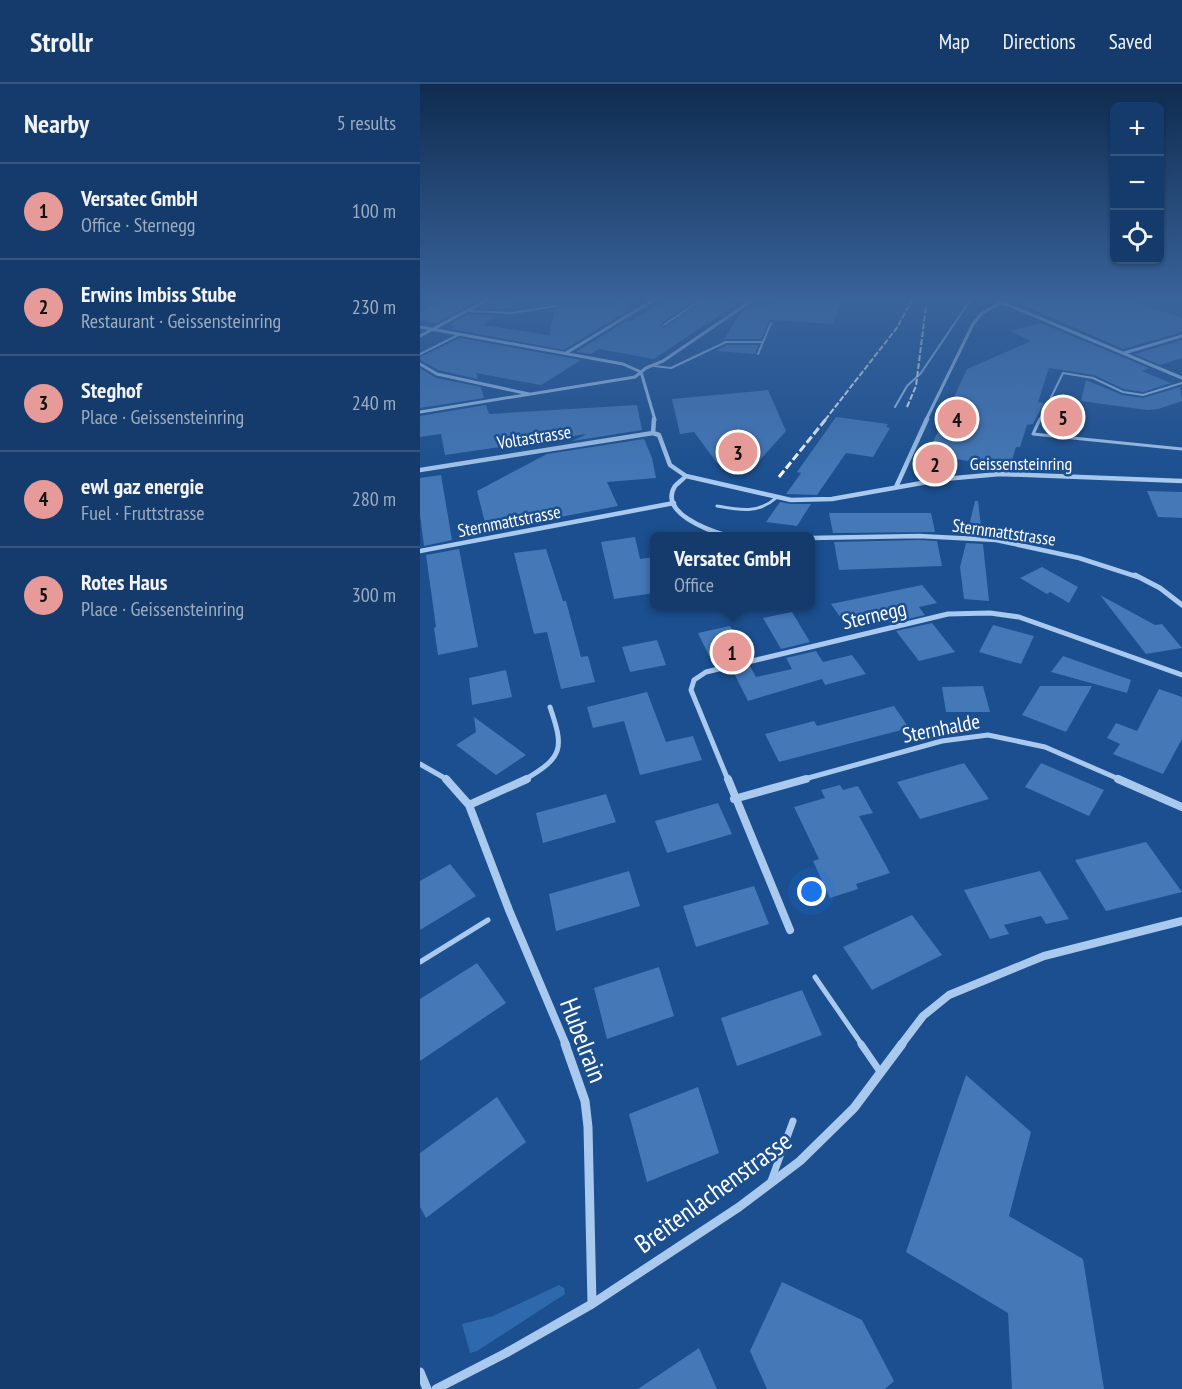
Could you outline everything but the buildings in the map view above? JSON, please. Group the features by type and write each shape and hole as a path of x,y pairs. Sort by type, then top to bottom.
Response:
{"street":[{"path":"603,360 630,365 641,372 655,422 653,433 659,435 670,465 686,476 674,486 672,492 674,502 683,516 694,526 713,532"},
{"path":"420,412 620,381 635,377 663,360"},
{"path":"896,487 903,467 955,360"},
{"path":"1140,360 1182,378"},
{"path":"420,364 436,374 534,395"},
{"name":"Voltastrasse","path":"420,470 653,433"},
{"name":"Geissensteinring","path":"686,476 776,498 832,500 896,487 1000,474 1182,481"},
{"name":"Sternmattstrasse","path":"420,551 674,502"},
{"name":"Sternmattstrasse","path":"815,538 903,536 985,539 1024,545 1099,563 1130,574 1172,595 1182,605"},
{"path":"1172,595 1182,596"},
{"name":"Sternegg","path":"790,930 691,690 694,680 706,672 948,614 990,612 1019,617 1182,675"},
{"path":"469,805 546,768 557,754 560,741 550,707"},
{"name":"Sternhalde","path":"735,798 942,741 988,735 1045,747 1182,807"},
{"name":"Hubelrain","path":"420,764 448,780 469,805 509,910 575,1067 585,1101 588,1126 592,1304"},
{"name":"Breitenlachenstrasse","path":"436,1389 506,1353 592,1304 739,1208 800,1161 854,1108 923,1016 937,1003 962,988 1044,956 1182,921"},
{"path":"420,1372 427,1389"}],"lane":[{"path":"654,366 671,368 688,360"},
{"path":"895,406 907,386 921,373 929,360"},
{"path":"1182,383 1143,395 1123,392 1093,378 1063,373 1033,434 1182,449"},
{"path":"717,506 759,510 767,507 776,498"},
{"path":"420,962 488,920"},
{"path":"815,977 881,1073"},
{"path":"770,1184 793,1121"}],"shaded area":[{"path":"559,1285 564,1288 565,1294 477,1351 470,1353 462,1324 493,1316"}],"railway":[{"path":"825,420 872,360"},
{"path":"907,407 916,386 919,360"},
{"path":"779,477 826,419"}],"place":[{"name":"Rotes Haus","path":"1063,417"},
{"name":"ewl gaz energie","path":"957,419"},
{"name":"Steghof","path":"738,452"},
{"name":"Erwins Imbiss Stube","path":"935,464"},
{"name":"Versatec GmbH","path":"732,652"}]}
